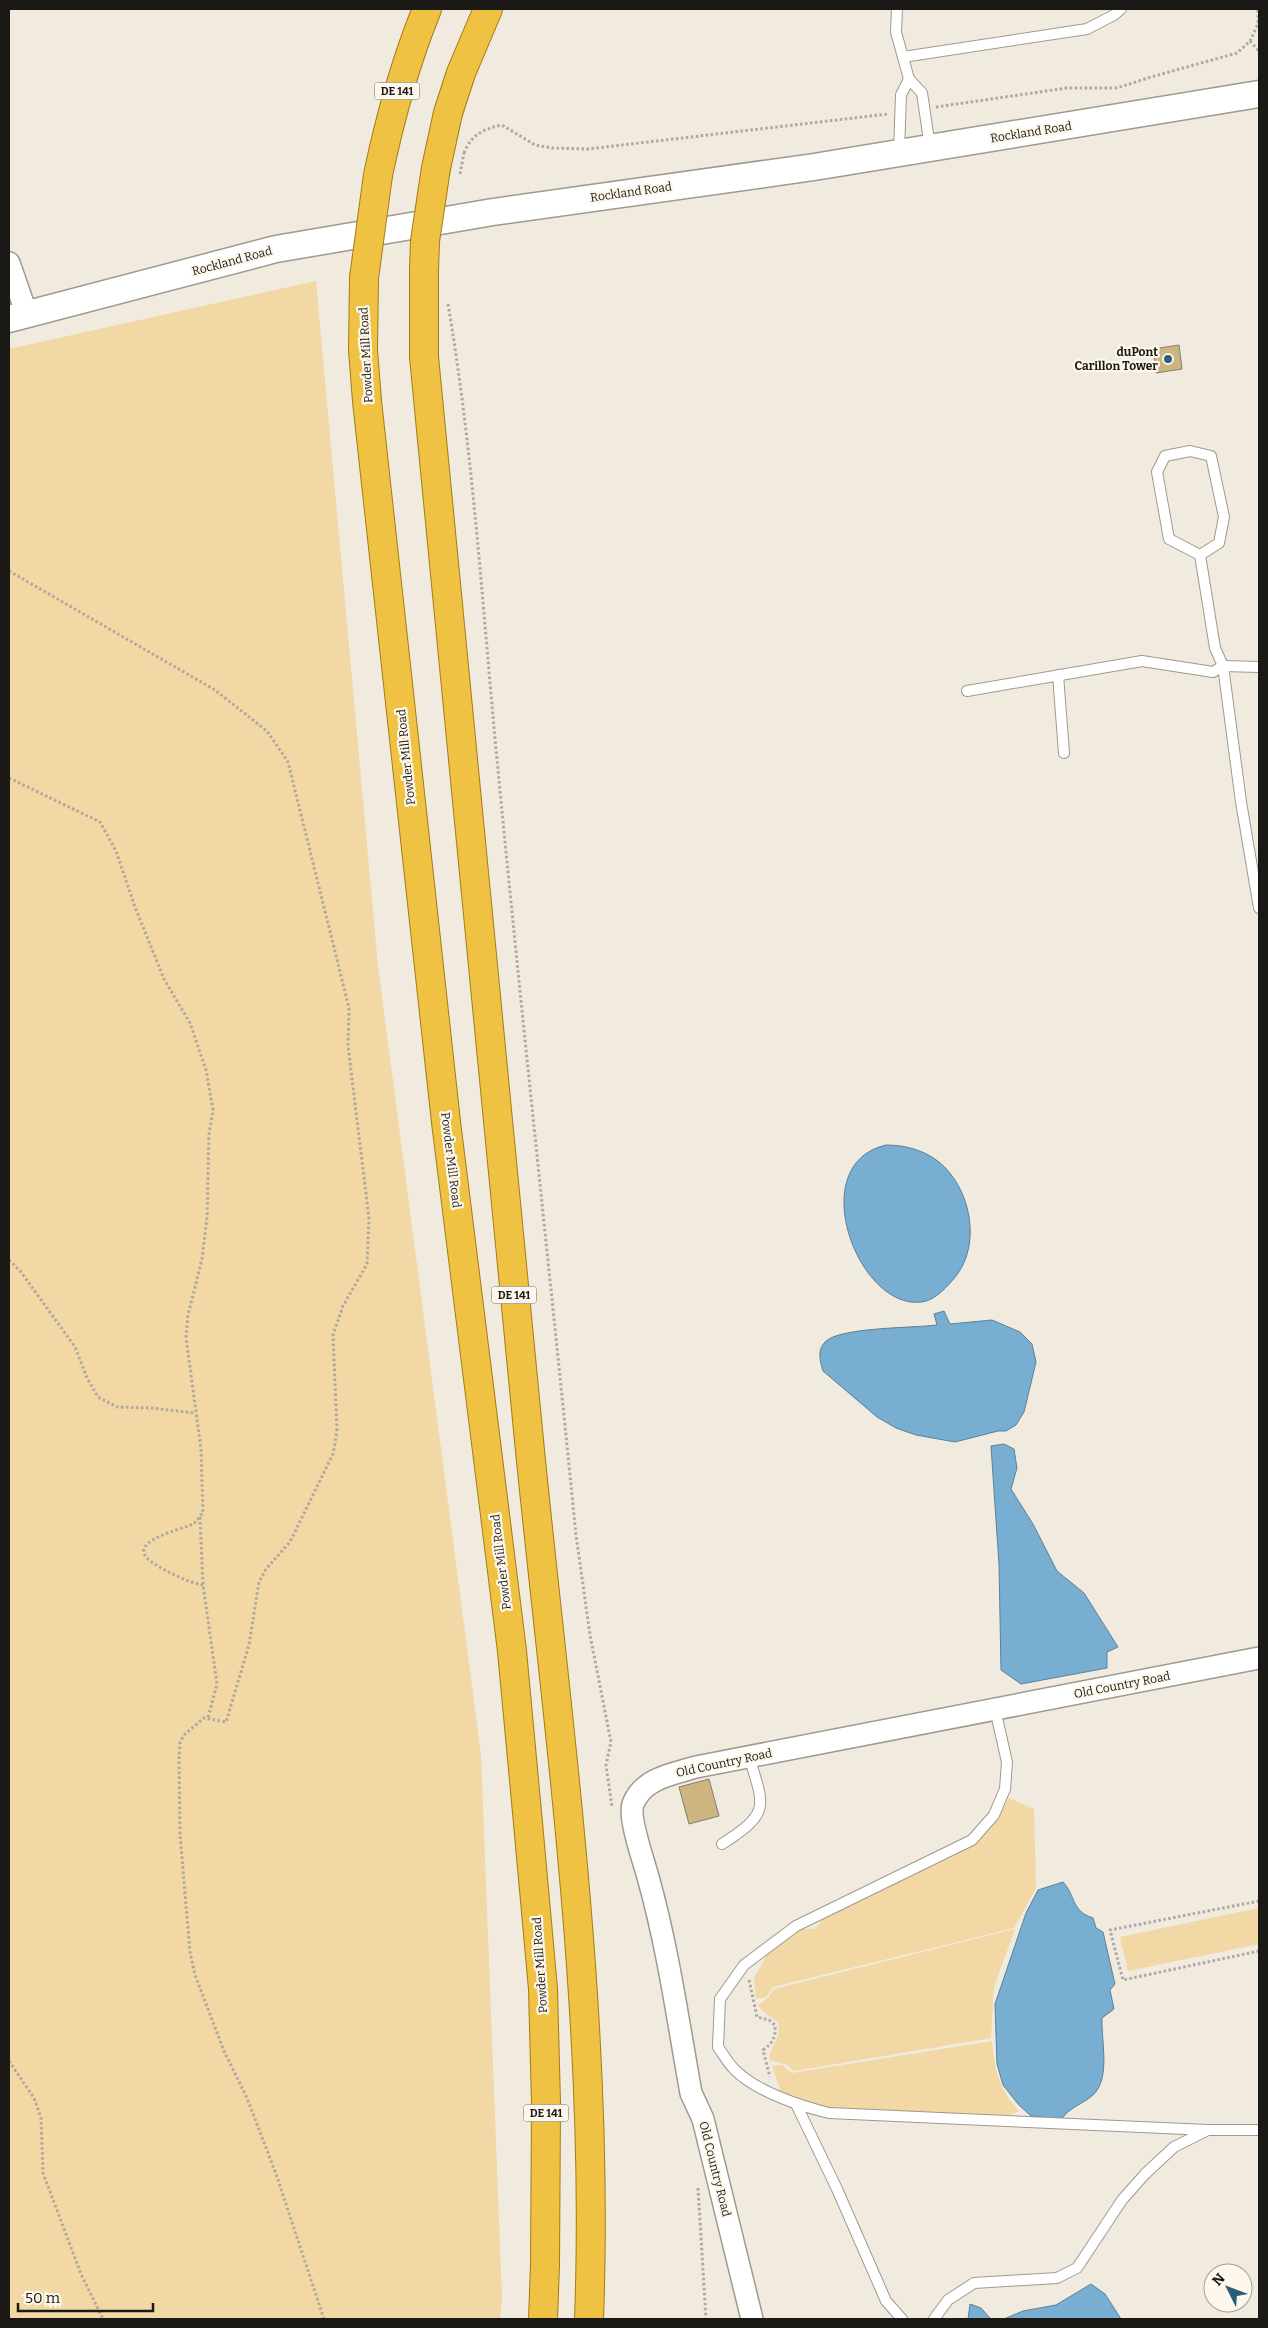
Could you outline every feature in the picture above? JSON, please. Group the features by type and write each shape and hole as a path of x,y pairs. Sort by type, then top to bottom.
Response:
{"highway":[{"name":"Powder Mill Road","path":"427,9 404,67 394,102 378,175 364,278 363,350 368,411 446,1122 512,1651 542,1989 546,2103 543,2319"},
{"name":"DE 141","path":"488,9 451,105 436,168 425,241 424,356 485,996 550,1643 570,1822 589,2099 591,2270 589,2319"}],"street":[{"name":"Rockland Road","path":"18,317 276,249 493,212 814,167 1259,94"},
{"path":"9,263 18,317"},
{"name":"Old Country Road","path":"752,2319 704,2119 691,2093 657,1909 634,1828 632,1805 642,1789 658,1778 696,1766 1259,1658"}],"lane":[{"path":"897,9 896,32 909,79 922,93 930,148"},
{"path":"903,57 1087,29 1114,15 1121,9"},
{"path":"899,153 901,95 909,79"},
{"path":"1190,451 1210,456 1224,517 1219,543 1200,555 1170,539 1157,472 1166,456 1190,451"},
{"path":"1200,555 1215,648 1223,666 1241,802 1259,908"},
{"path":"967,691 1142,661 1213,672 1223,666 1259,667"},
{"path":"1058,675 1064,753"},
{"path":"995,1709 1007,1762 1005,1790 994,1815 972,1840 796,1926 744,1965 720,1999 718,2047 735,2070 779,2096 796,2104 839,2114 1208,2130 1259,2130"},
{"path":"722,1844 750,1826 760,1810 760,1793 748,1757"},
{"path":"796,2104 837,2189 886,2301 902,2319"},
{"path":"934,2319 948,2300 974,2283 1057,2278 1077,2268 1122,2200 1146,2174 1174,2147 1208,2130"}],"path":[{"path":"924,109 1067,88 1118,88 1151,76 1237,54 1250,41 1258,24 1258,9"},
{"path":"1250,41 1259,51"},
{"path":"464,153 471,138 487,128 502,125 535,144 552,148 588,149 901,112"},
{"path":"447,296 458,362 481,570 496,748 576,1535 590,1635 612,1742 606,1765 614,1815"},
{"path":"9,571 215,690 268,731 288,762 349,1008 348,1046 369,1218 367,1264 343,1306 333,1335 337,1431 333,1454 290,1542 266,1569 259,1582 249,1645 226,1722 204,1718 185,1734 180,1742 179,1758 180,1834 190,1952 195,1975 224,2051 247,2098 276,2174 324,2319"},
{"path":"9,778 100,822 116,851 135,907 164,980 190,1023 206,1070 212,1110 209,1134 207,1217 202,1259 188,1315 186,1338 201,1449 203,1513 194,1523 158,1535 148,1542 144,1552 145,1556 152,1562 203,1585"},
{"path":"9,1260 21,1272 75,1347 87,1378 98,1396 117,1407 151,1408 195,1413"},
{"path":"200,1517 203,1585 217,1684 208,1718"},
{"path":"1259,1901 1110,1930 1123,1980 1259,1951"},
{"path":"752,1959 749,1978 757,2017 769,2020 775,2025 776,2033 772,2043 763,2050 771,2078 779,2096"},
{"path":"9,2061 34,2098 41,2118 43,2173 81,2274 103,2319"},
{"path":"698,2186 706,2319"}],"shaded area":[{"path":"316,281 378,966 481,1755 502,2298 500,2319 9,2319 9,349"},
{"path":"1009,1798 1034,1809 1036,1888 1014,1928 773,1987 766,1997 756,1999 754,1978 768,1953 799,1929 814,1929 823,1919 973,1845 1000,1814"},
{"path":"1259,1908 1259,1944 1128,1971 1120,1937"},
{"path":"1015,1929 994,1987 991,2038 793,2071 788,2065 769,2060 778,2034 778,2022 762,2011 758,2005 769,1997 774,1989"},
{"path":"992,2041 994,2060 1002,2087 1019,2111 998,2119 829,2110 799,2101 781,2092 772,2066 782,2065 792,2073"}],"water":[{"path":"886,1145 914,1149 927,1154 939,1162 950,1173 965,1200 970,1232 969,1248 964,1263 945,1288 936,1296 926,1301 921,1302 898,1298 877,1284 860,1261 849,1234 844,1205 848,1179 861,1158"},
{"path":"944,1311 950,1324 992,1320 1020,1332 1032,1344 1036,1362 1024,1412 1016,1425 1006,1431 998,1431 955,1442 916,1435 896,1428 877,1417 823,1371 820,1360 821,1348 825,1342 833,1337 845,1333 878,1329 937,1325 934,1314"},
{"path":"1004,1444 1014,1449 1017,1468 1011,1489 1033,1524 1057,1571 1084,1593 1118,1647 1107,1652 1107,1668 1021,1684 1001,1670 999,1564 991,1446"},
{"path":"1063,1882 1077,1907 1093,1918 1096,1928 1103,1932 1115,1984 1110,1990 1114,2009 1102,2018 1104,2059 1099,2088 1093,2095 1068,2112 1062,2119 1031,2116 1018,2104 1003,2085 997,2064 995,2004 1026,1913 1038,1890"},
{"path":"1091,2284 1105,2294 1121,2319 1004,2319 1023,2311 1056,2305"},
{"path":"970,2304 981,2308 991,2319 968,2319"}],"building":[{"name":"duPont Carillon Tower","path":"1179,345 1182,369 1156,373 1153,349"},
{"path":"709,1779 719,1816 689,1824 679,1787"}],"place":[{"name":"duPont Carillon Tower","path":"1168,359"}]}
